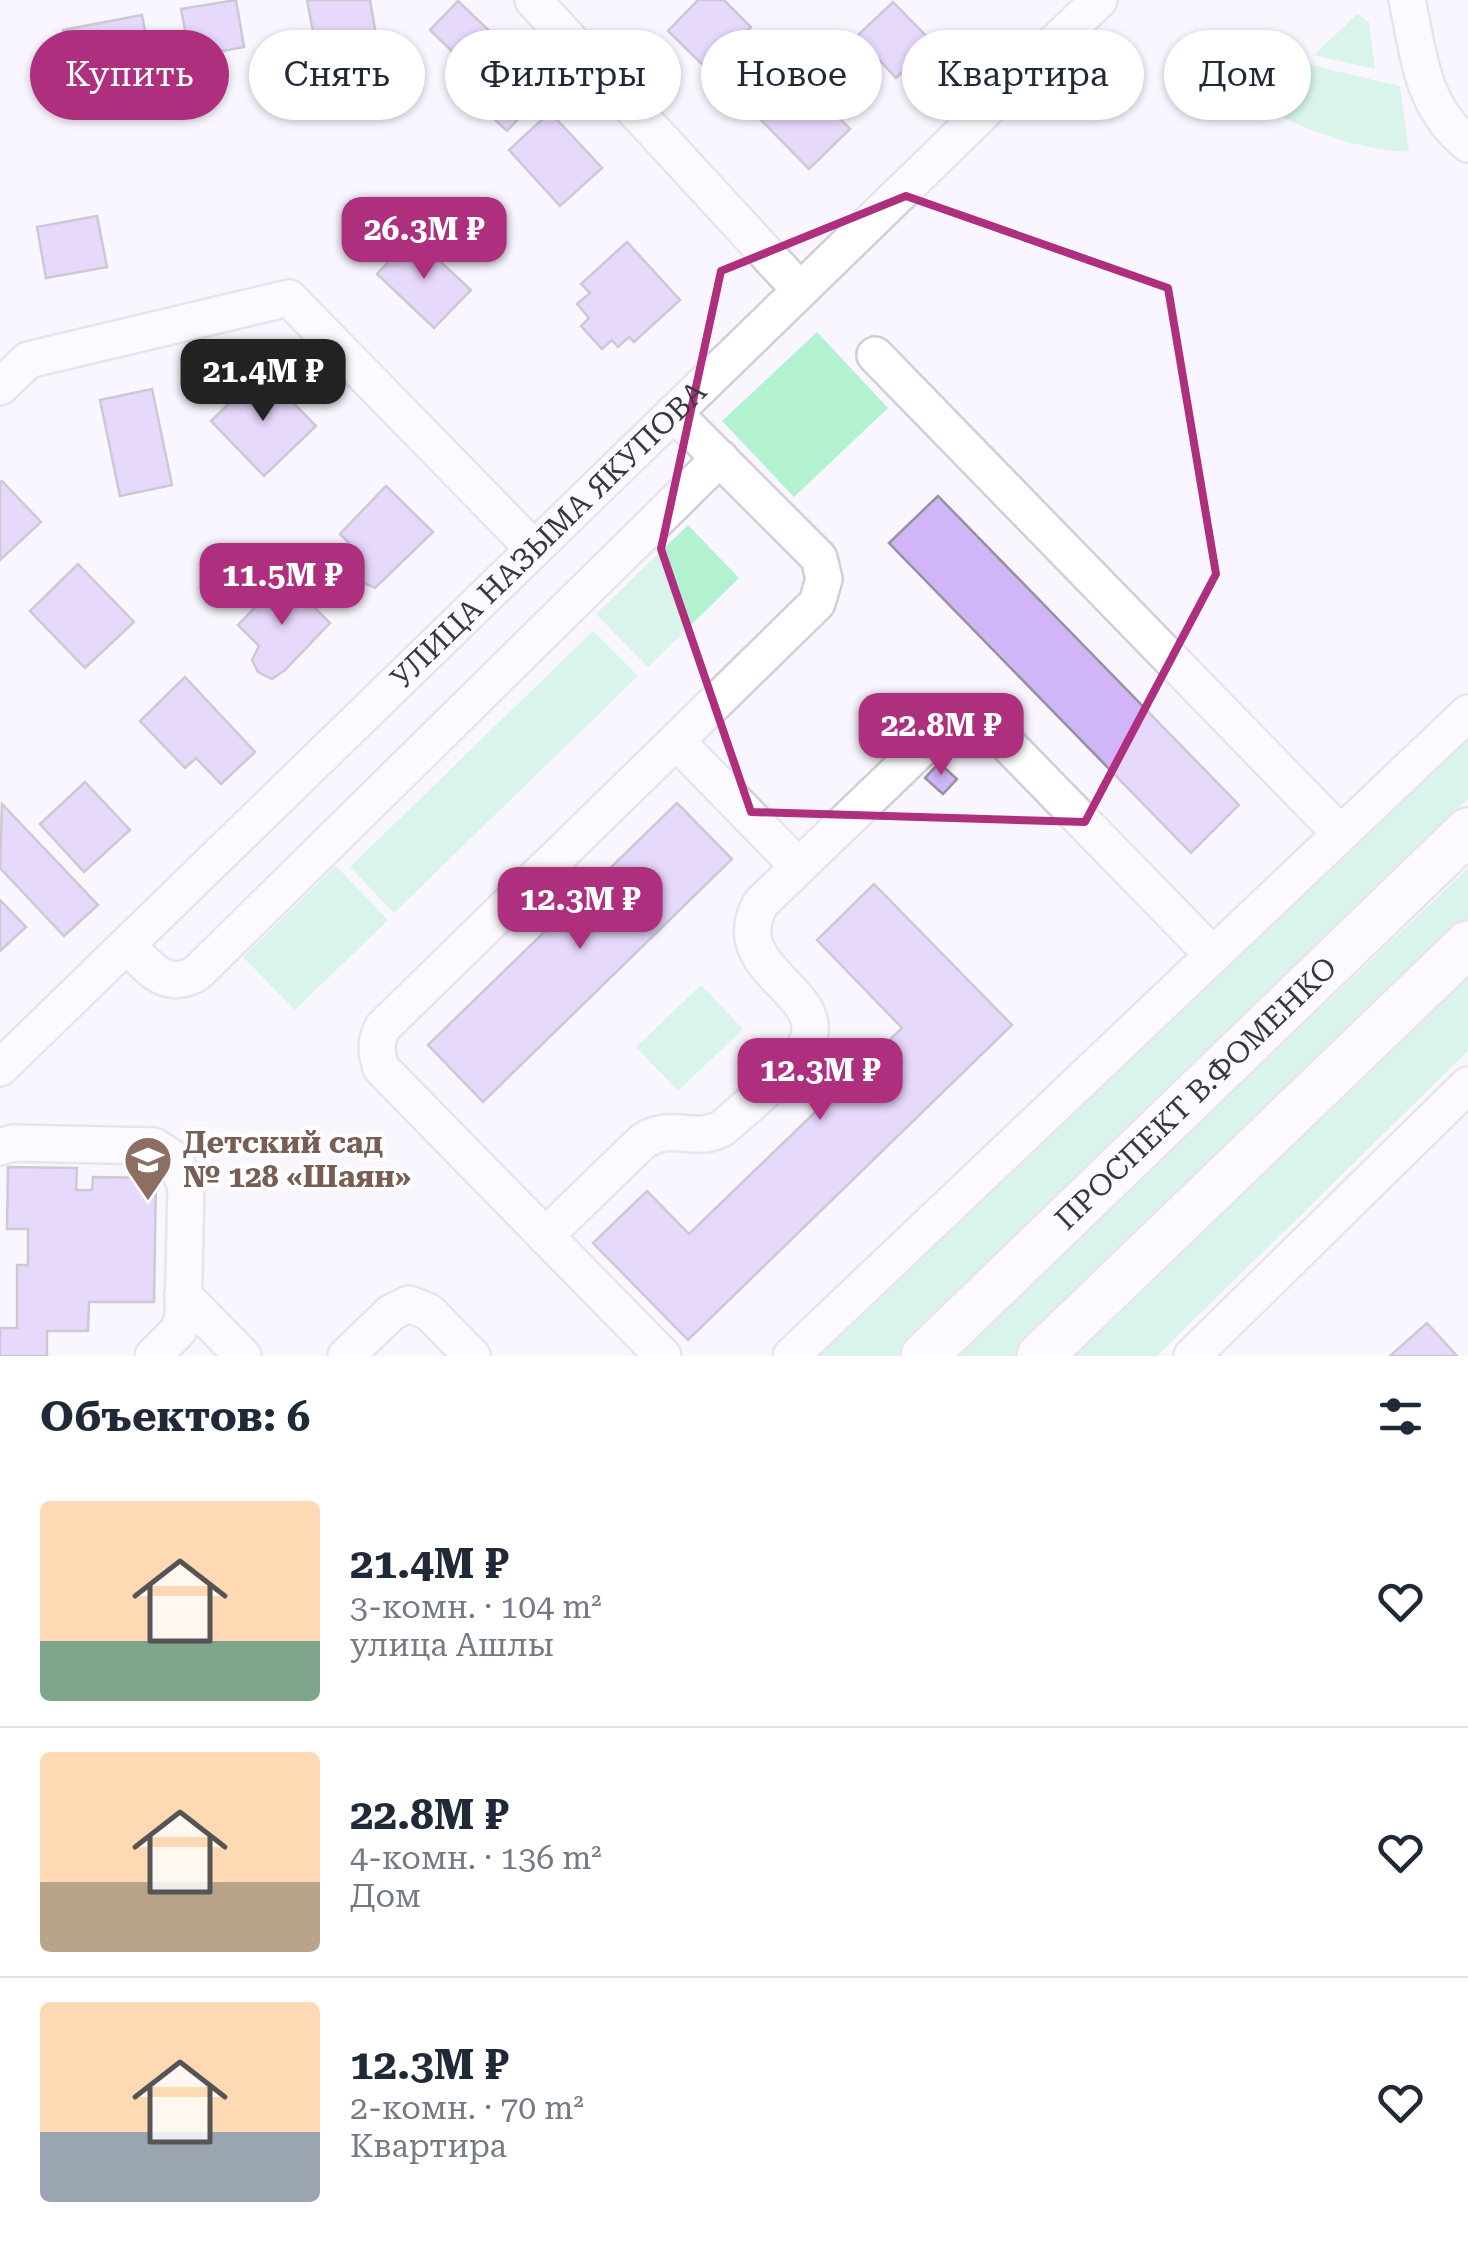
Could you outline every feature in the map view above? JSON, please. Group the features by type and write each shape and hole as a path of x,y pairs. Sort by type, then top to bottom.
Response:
{"main road":[{"name":"ПРОСПЕКТ В.ФОМЕНКО","path":"924,1356 1468,830"},
{"path":"1040,1356 1468,944"}],"street":[{"path":"533,0 800,290"},
{"name":"УЛИЦА НАЗЫМА ЯКУПОВА","path":"0,1068 1099,0"},
{"path":"1407,0 1426,88 1444,122 1468,144"},
{"path":"0,387 28,360 289,298 534,549"},
{"path":"874,354 1340,833"},
{"path":"658,1354 380,1068 376,1055 383,1026 817,603 823,591 818,558 674,412"},
{"path":"127,944 160,978 176,981 197,973 720,458"},
{"path":"792,1356 1468,713"},
{"path":"545,1236 643,1141 674,1130 695,1135 715,1132 802,1052 808,1032 806,1012 800,1000 758,956 752,939 754,913 760,902 950,721 974,718 988,724 1212,954"},
{"path":"676,741 798,866"},
{"path":"1208,1351 1468,1085"},
{"path":"0,1146 154,1146 180,1167 186,1187 183,1318 178,1331 152,1356"},
{"path":"184,1295 243,1356"},
{"path":"346,1356 392,1312 408,1304 429,1312 472,1356"}],"highlighted area":[{"path":"906,196 1168,288 1216,574 1085,822 751,812 661,549 721,271"}],"green space":[{"path":"1357,14 1369,22 1375,69 1314,55"},
{"path":"1311,65 1400,86 1409,152 1369,147 1289,120 1311,120"},
{"path":"817,332 888,408 794,497 722,421"},
{"path":"688,525 739,578 648,667 596,614"},
{"path":"593,631 638,676 394,913 350,867"},
{"path":"1468,724 1468,799 897,1356 810,1356"},
{"path":"336,866 388,920 295,1010 243,957"},
{"path":"1468,868 1468,925 1016,1356 956,1356"},
{"path":"1468,968 1468,1051 1157,1356 1070,1356"},
{"path":"701,985 743,1029 678,1091 636,1047"}],"building":[{"path":"236,0 244,47 229,50 229,30 185,30 181,9"},
{"path":"307,0 370,0 375,30 313,30"},
{"path":"698,0 724,0 751,27 701,30 701,63 681,44 681,30 669,30"},
{"path":"458,1 488,30 445,30 445,45 430,30"},
{"path":"893,2 920,30 902,30 902,72 896,78 882,63 882,30 863,30"},
{"path":"142,15 145,30 63,30"},
{"path":"495,120 517,120 507,131"},
{"path":"541,120 557,120 602,168 560,206 509,150"},
{"path":"761,120 841,120 850,129 809,169"},
{"path":"97,216 107,267 46,278 37,227"},
{"path":"413,236 471,290 434,328 377,274"},
{"path":"627,242 680,300 634,342 629,337 618,347 612,340 602,349 581,326 589,318 577,304 590,293 581,284"},
{"path":"262,371 316,426 264,476 211,421"},
{"path":"152,389 172,485 120,496 100,400"},
{"path":"0,483 41,522 0,560"},
{"path":"386,486 433,532 375,588 360,581 355,569 361,555 340,534"},
{"path":"938,496 1239,805 1191,853 889,543"},
{"path":"78,564 134,622 85,668 30,611"},
{"path":"284,577 330,623 272,679 258,672 252,660 259,646 238,625"},
{"path":"185,677 255,752 221,784 196,758 185,768 140,721"},
{"path":"939,763 957,779 943,794 925,778"},
{"path":"85,782 130,830 84,872 40,824"},
{"path":"677,803 732,859 483,1102 428,1045"},
{"path":"2,804 98,905 64,936 0,868"},
{"path":"874,884 1012,1025 688,1340 593,1243 647,1191 689,1234 902,1028 817,940"},
{"path":"0,900 26,927 0,951"},
{"path":"8,1167 77,1168 76,1190 92,1190 93,1177 156,1178 154,1302 89,1302 88,1331 47,1331 47,1356 0,1356 0,1328 17,1328 17,1265 28,1265 28,1229 7,1229"},
{"path":"1427,1323 1457,1356 1390,1356"}],"place":[{"name":"Детский сад № 128 «Шаян»","path":"148,1202"}]}
